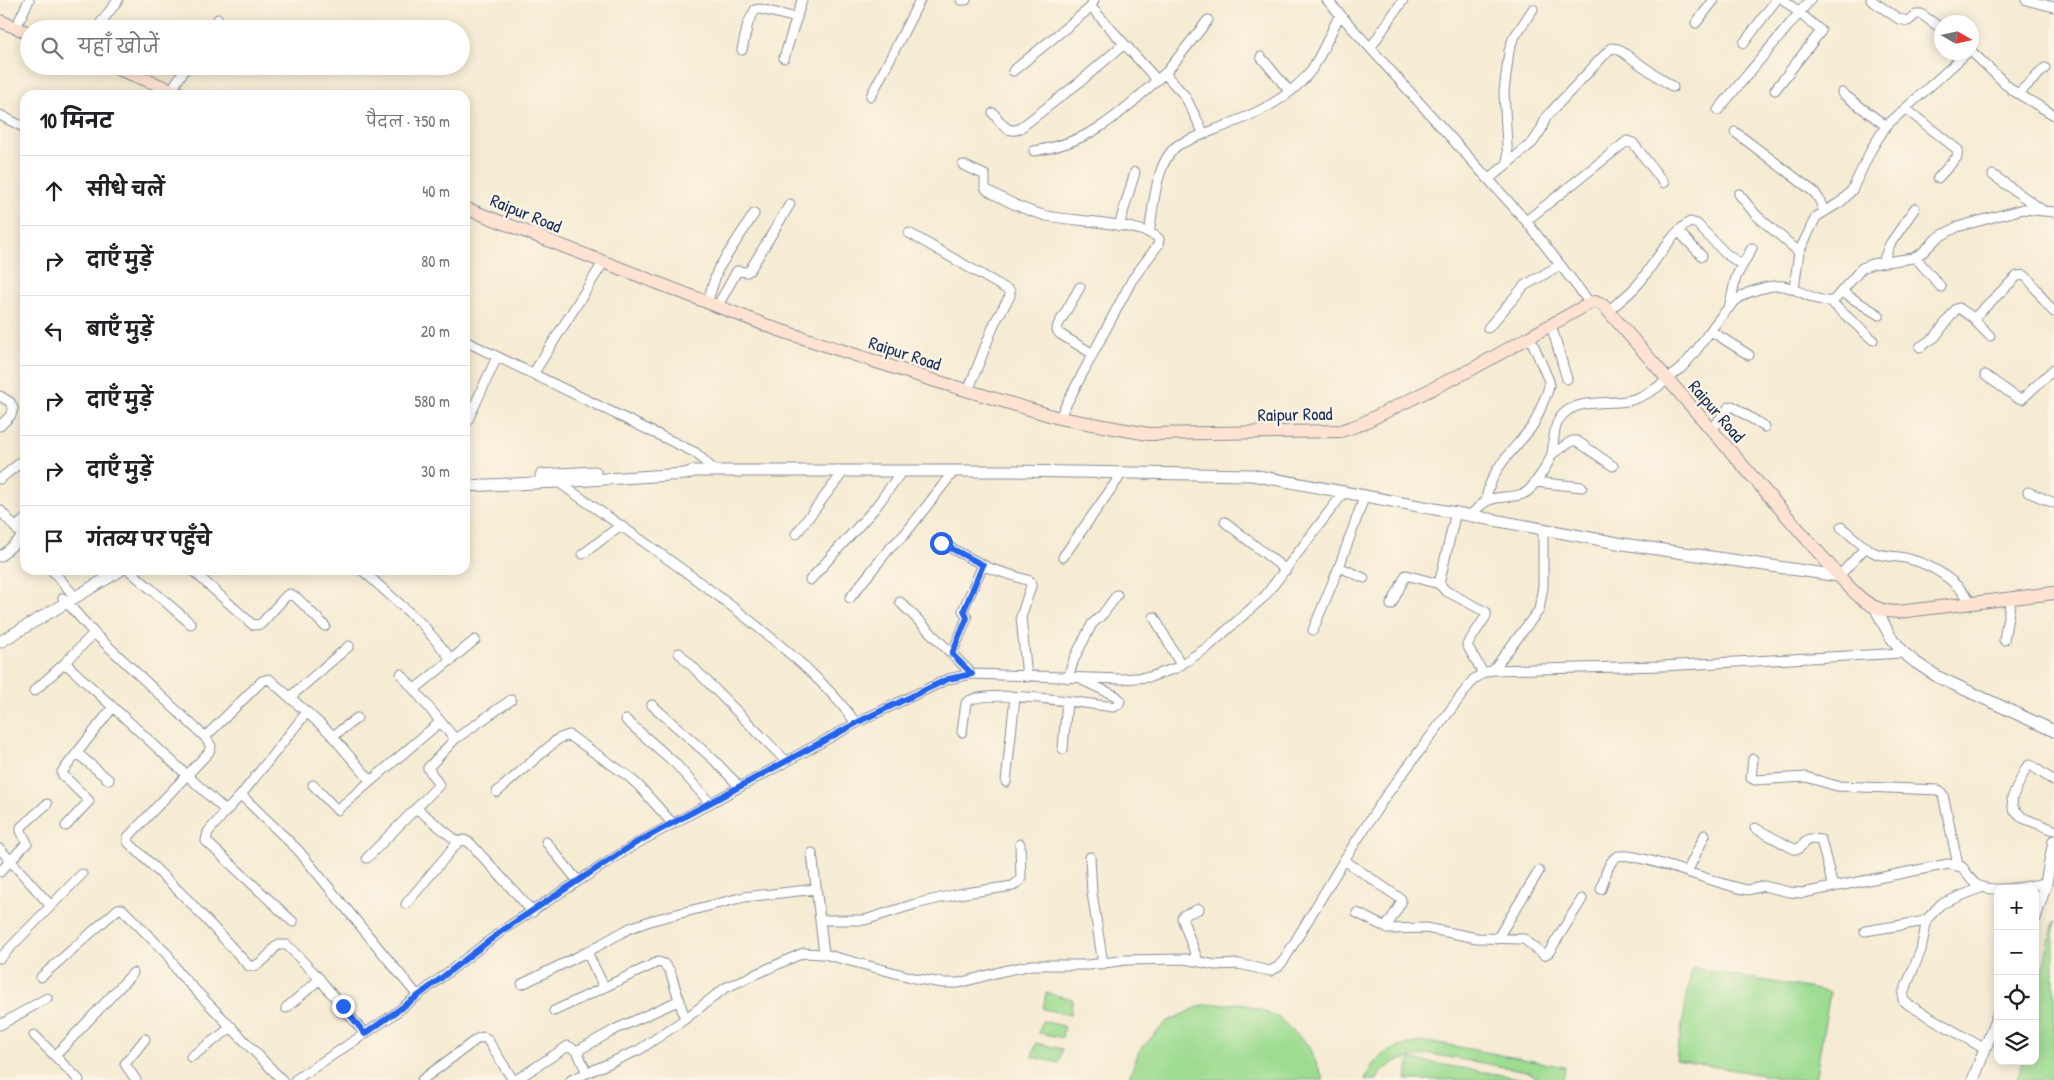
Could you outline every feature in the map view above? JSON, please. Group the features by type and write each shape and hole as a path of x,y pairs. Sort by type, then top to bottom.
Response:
{"main road":[{"path":"0,21 20,29"},
{"path":"133,75 172,90"},
{"name":"Raipur Road","path":"470,210 776,329 968,391 1059,418 1148,434 1341,431 1361,424 1425,392 1590,303 1598,302 1608,311 1855,594 1876,609 1898,612 2054,593"}],"street":[{"path":"16,27 29,0"},
{"path":"103,20 118,0"},
{"path":"784,58 802,0"},
{"path":"870,96 920,0"},
{"path":"961,0 966,0"},
{"path":"1327,0 1371,46 1526,221 1590,303"},
{"path":"1371,46 1403,0"},
{"path":"1696,23 1714,0"},
{"path":"1744,43 1776,0"},
{"path":"1775,90 1820,32 1820,29 1784,0"},
{"path":"1718,110 1810,0"},
{"path":"1871,0 1902,21 1908,21 1916,14 1921,14 1934,23"},
{"path":"2026,0 2054,7"},
{"path":"1013,71 1093,4 1124,44 1157,80"},
{"path":"742,50 748,23 755,10 760,9 796,18"},
{"path":"1508,163 1504,92 1509,51 1513,39 1533,9"},
{"path":"1149,233 1162,166 1178,145 1255,112 1290,92 1312,68 1340,14"},
{"path":"1034,151 1070,143 1118,116 1166,73 1208,20"},
{"path":"993,113 1007,129 1012,131 1019,129 1081,81 1124,44"},
{"path":"1489,179 1533,142 1546,117 1611,48 1618,48 1673,87"},
{"path":"1261,57 1290,92"},
{"path":"1794,289 1800,252 1813,220 1842,201 1852,190 1872,148 1886,126 1961,60"},
{"path":"1979,60 2003,82 2054,115"},
{"path":"2019,93 2045,68"},
{"path":"1166,73 1166,76 1186,96 1204,134"},
{"path":"172,90 181,75"},
{"path":"1842,93 1886,126"},
{"path":"1906,109 1958,150 1957,158 1938,178"},
{"path":"0,115 20,125"},
{"path":"1735,132 1814,192 1820,199 1824,211"},
{"path":"1526,221 1627,141 1633,143 1664,182"},
{"path":"963,165 985,175 987,190 1023,208 1053,217 1119,226 1158,237 1158,245 1132,280 1059,418"},
{"path":"1119,226 1135,172"},
{"path":"1993,174 2043,211"},
{"path":"1739,194 1756,215 1800,252"},
{"path":"712,305 737,271 747,272 750,270 790,204"},
{"path":"1883,262 1890,244 1915,208"},
{"path":"1831,302 1835,300 1862,268 1872,264 1915,257 1937,238 1957,227 2023,209 2054,212"},
{"path":"712,305 718,269 754,214"},
{"path":"1608,311 1639,283 1660,253 1678,232 1690,222 1697,224 1725,253 1742,265"},
{"path":"1678,232 1702,256"},
{"path":"909,233 1010,291 1010,296 995,322 968,391"},
{"path":"1729,308 1736,278 1752,248"},
{"path":"1915,257 1941,287"},
{"path":"533,374 603,263"},
{"path":"1488,328 1524,286 1560,265"},
{"path":"1974,319 2013,279 2020,276 2027,278 2045,304 2054,312"},
{"path":"1470,515 1486,501 1499,497 1524,494 1535,482 1552,454 1556,426 1566,412 1580,406 1637,398 1649,393 1691,357 1729,308 1742,295 1751,291 1778,286 1794,289 1831,302 1873,340"},
{"path":"1080,287 1057,330 1064,337 1093,354"},
{"path":"1842,292 1879,315"},
{"path":"1920,347 1935,337 1956,309 1959,308 1974,319 1990,336"},
{"path":"1551,325 1567,379"},
{"path":"1711,332 1749,354"},
{"path":"1486,501 1490,484 1498,469 1511,449 1534,422 1549,388 1530,336"},
{"path":"470,344 696,453 715,471"},
{"path":"470,415 497,357"},
{"path":"1985,375 2016,397 2022,399 2054,369"},
{"path":"0,396 10,402 14,408 11,415 0,426"},
{"path":"1711,431 1726,410 1732,406 1765,427"},
{"path":"1552,454 1572,441 1578,440 1613,466"},
{"path":"0,479 20,463"},
{"path":"470,479 676,467 694,471 1123,472 1252,475 1365,494 1623,544 1839,576 1866,548"},
{"path":"470,486 684,474 694,471"},
{"path":"796,534 844,471"},
{"path":"810,580 875,508 902,471"},
{"path":"850,598 889,549 905,534 954,471"},
{"path":"1063,556 1123,472"},
{"path":"558,482 724,600 790,652 835,695 856,723"},
{"path":"1535,482 1582,487"},
{"path":"295,1080 418,996 503,930 634,844 856,723 948,679 972,674 1121,680 1150,677 1181,665 1208,647 1266,596 1345,491"},
{"path":"2028,492 2054,503"},
{"path":"1313,630 1339,567 1365,494"},
{"path":"0,510 20,534"},
{"path":"1440,584 1456,512"},
{"path":"1225,522 1286,570"},
{"path":"15,528 20,524"},
{"path":"582,554 621,526"},
{"path":"1841,527 1866,548 1884,556 1909,559 1941,572 1959,586 1971,602"},
{"path":"1493,670 1539,610 1543,586 1543,530"},
{"path":"0,557 20,541"},
{"path":"941,543 983,565 1026,578 1031,583 1021,617 1027,677"},
{"path":"952,654 967,618 964,610 983,565"},
{"path":"1339,567 1364,578"},
{"path":"55,575 67,598 94,634 210,744 210,750 128,837 128,842 187,899 249,966 253,967 258,964 277,945 284,944 292,949 320,979 365,1034"},
{"path":"0,642 102,575"},
{"path":"0,634 111,575"},
{"path":"135,575 191,624"},
{"path":"198,575 254,625 261,624 290,594 297,598 325,626"},
{"path":"368,575 422,624 452,660"},
{"path":"1391,605 1406,575 1440,584 1446,591 1486,612 1486,616 1467,645 1483,673"},
{"path":"1068,678 1074,660 1092,624 1105,612 1117,595"},
{"path":"2004,640 2011,599"},
{"path":"900,602 972,674"},
{"path":"1876,609 1890,636 1914,662 1938,677 2054,731"},
{"path":"1154,617 1181,665"},
{"path":"34,691 94,634"},
{"path":"415,689 475,640"},
{"path":"290,697 348,646"},
{"path":"679,653 786,761"},
{"path":"571,1080 639,1050 726,988 794,956 812,952 910,977 951,984 959,984 1024,966 1103,964 1140,960 1198,961 1221,965 1239,964 1265,971 1278,967 1385,797 1474,680 1483,673 1493,670 1662,666 1904,653"},
{"path":"65,663 226,810"},
{"path":"401,674 455,739"},
{"path":"204,737 264,679 272,681 333,736 370,780"},
{"path":"962,732 967,701 974,698 990,696 1014,697 1090,703 1113,708 1119,704 1120,700 1116,696 1079,679"},
{"path":"1006,782 1014,697"},
{"path":"366,858 439,785 428,768 455,739 511,700"},
{"path":"1063,750 1067,701"},
{"path":"652,705 714,760 740,787"},
{"path":"66,826 89,801 61,773 112,707"},
{"path":"293,922 206,841 208,832 241,795 307,712"},
{"path":"333,736 357,718"},
{"path":"626,720 674,763 710,803"},
{"path":"313,785 337,810 440,722"},
{"path":"497,792 558,739 569,735 628,776 672,823"},
{"path":"78,753 109,780"},
{"path":"1753,759 1751,778 1755,780 1806,777 1837,786 1939,790 1942,795 1958,865"},
{"path":"2054,781 2032,766 2029,766 2012,798 2012,805 2015,811 2023,818 2054,830"},
{"path":"241,795 298,850 418,996"},
{"path":"0,872 27,843 21,831 22,827 47,804"},
{"path":"416,808 458,842"},
{"path":"1755,828 1794,849 1798,849 1809,839 1821,840 1833,887"},
{"path":"1687,872 1705,835"},
{"path":"406,904 458,842 464,840 470,843 533,912"},
{"path":"2039,905 2046,883 2054,840"},
{"path":"546,842 578,881"},
{"path":"820,920 865,920 915,904 958,894 1013,886 1020,880 1021,876 1020,844"},
{"path":"0,849 50,905"},
{"path":"812,853 824,954"},
{"path":"1601,888 1613,860 1621,856 1630,856 1744,890 1753,890 1764,886 1799,893 1931,866 1958,865 1966,871 1974,882 1982,887"},
{"path":"1090,857 1092,893 1103,964"},
{"path":"1344,860 1401,898 1401,903 1387,928"},
{"path":"1497,939 1538,871"},
{"path":"0,958 82,874"},
{"path":"1865,931 1914,924 1927,919 1941,904 1982,887 2005,888 2046,883"},
{"path":"522,984 587,952 630,928 672,915 744,897 816,889"},
{"path":"1357,913 1391,930 1426,928 1477,938 1524,939 1530,942 1542,954 1548,953 1582,899"},
{"path":"42,977 99,925 118,909 122,909 170,958 178,972 282,1080"},
{"path":"1198,961 1182,918 1184,915 1199,909"},
{"path":"1927,919 1921,950 1903,994 1903,1000 1908,1005 1985,1049"},
{"path":"587,952 604,987"},
{"path":"554,1011 658,962 664,964 670,971 685,1019"},
{"path":"56,1055 133,973"},
{"path":"286,1008 320,979"},
{"path":"0,1025 47,998"},
{"path":"577,1051 616,1029 680,1000"},
{"path":"1973,1080 1996,1020"},
{"path":"191,1057 232,1027"},
{"path":"34,1035 79,1080"},
{"path":"422,1080 477,1039 483,1037 515,1080 566,1047 571,1046 577,1051 587,1073"},
{"path":"136,1080 125,1064 145,1039"}],"green space":[{"path":"2054,921 2054,1080 2015,1080 2019,1075 2021,1065 2039,1065 2039,985"},
{"path":"1692,968 1830,992 1815,1080 1792,1080 1676,1060"},
{"path":"1046,993 1073,999 1070,1015 1043,1009"},
{"path":"1242,1003 1279,1018 1308,1045 1324,1080 1128,1080 1139,1051 1166,1022 1202,1005"},
{"path":"1042,1021 1064,1026 1062,1038 1039,1033"},
{"path":"1421,1042 1438,1043 1565,1067 1563,1080 1541,1080 1527,1071 1430,1054 1396,1061 1381,1072 1377,1080 1365,1080 1374,1063 1386,1052"},
{"path":"1036,1043 1062,1049 1059,1063 1032,1057"},
{"path":"1410,1059 1530,1080 1406,1080"}],"route":[{"path":"343,1006 365,1034 418,996 503,930 634,844 862,720 948,679 972,674 952,654 967,618 963,612 983,565 941,543"}]}
